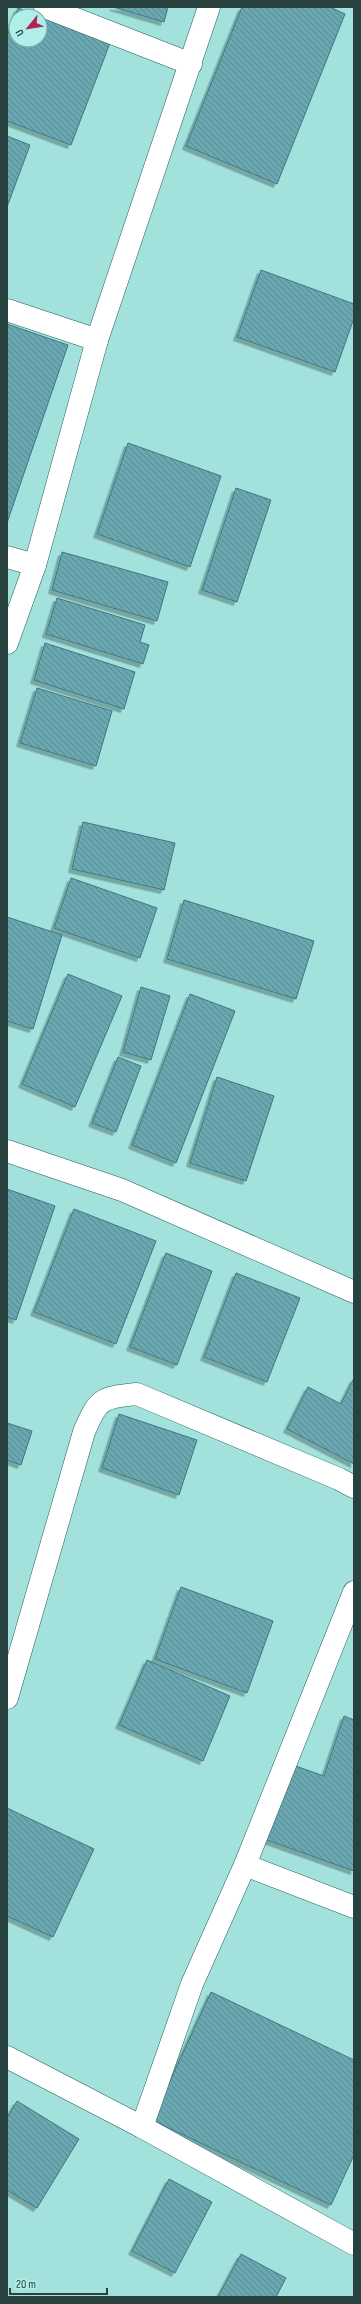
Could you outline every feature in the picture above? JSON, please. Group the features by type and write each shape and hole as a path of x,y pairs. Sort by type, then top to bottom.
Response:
{"street":[{"path":"45,7 190,64"},
{"path":"7,643 34,565 97,340 209,7"},
{"path":"7,310 97,340"},
{"path":"7,557 34,565"},
{"path":"7,1150 122,1190 354,1292"},
{"path":"7,1698 84,1432 95,1407 108,1397 137,1394 332,1476 354,1487"},
{"path":"142,2127 192,1984 245,1865 354,1592"},
{"path":"245,1865 354,1907"},
{"path":"7,2057 142,2127 354,2244"}],"building":[{"path":"113,7 168,7 164,22"},
{"path":"242,7 330,7 345,14 277,184 186,146"},
{"path":"48,19 110,43 71,145 7,121 8,33 8,48 48,48"},
{"path":"7,136 30,145 7,207"},
{"path":"261,270 354,304 354,318 335,372 237,337"},
{"path":"7,324 68,345 7,523"},
{"path":"128,443 221,476 190,567 97,534"},
{"path":"236,488 271,500 237,602 202,590"},
{"path":"62,552 168,582 157,621 52,590"},
{"path":"57,598 145,625 140,642 149,645 143,664 46,634"},
{"path":"45,643 135,672 124,709 34,680"},
{"path":"37,688 112,711 96,766 20,743"},
{"path":"83,822 175,843 164,890 72,869"},
{"path":"71,878 157,908 140,958 54,928"},
{"path":"184,900 314,941 296,999 167,959"},
{"path":"7,917 62,935 33,1029 7,1021"},
{"path":"68,974 122,996 75,1107 22,1084"},
{"path":"141,987 170,996 151,1060 123,1052"},
{"path":"190,994 235,1011 176,1163 132,1145"},
{"path":"118,1057 141,1066 116,1132 92,1123"},
{"path":"217,1077 274,1096 246,1181 190,1163"},
{"path":"7,1189 55,1206 16,1320 7,1317"},
{"path":"74,1209 156,1241 116,1344 34,1312"},
{"path":"166,1253 212,1271 177,1365 130,1347"},
{"path":"236,1273 300,1298 267,1382 204,1357"},
{"path":"354,1378 354,1464 287,1429 308,1387 341,1404"},
{"path":"119,1414 197,1440 179,1495 102,1468"},
{"path":"7,1423 32,1431 21,1465 7,1460"},
{"path":"181,1587 273,1621 247,1693 155,1659"},
{"path":"147,1660 230,1696 203,1761 119,1725"},
{"path":"344,1716 354,1720 354,1871 264,1839 290,1764 324,1776"},
{"path":"7,1808 94,1849 53,1937 7,1916"},
{"path":"211,1992 354,2060 354,2155 331,2205 152,2120"},
{"path":"17,2101 79,2139 37,2208 7,2190 7,2118"},
{"path":"169,2179 212,2202 175,2273 132,2251"},
{"path":"241,2254 286,2278 276,2297 218,2297"}]}
